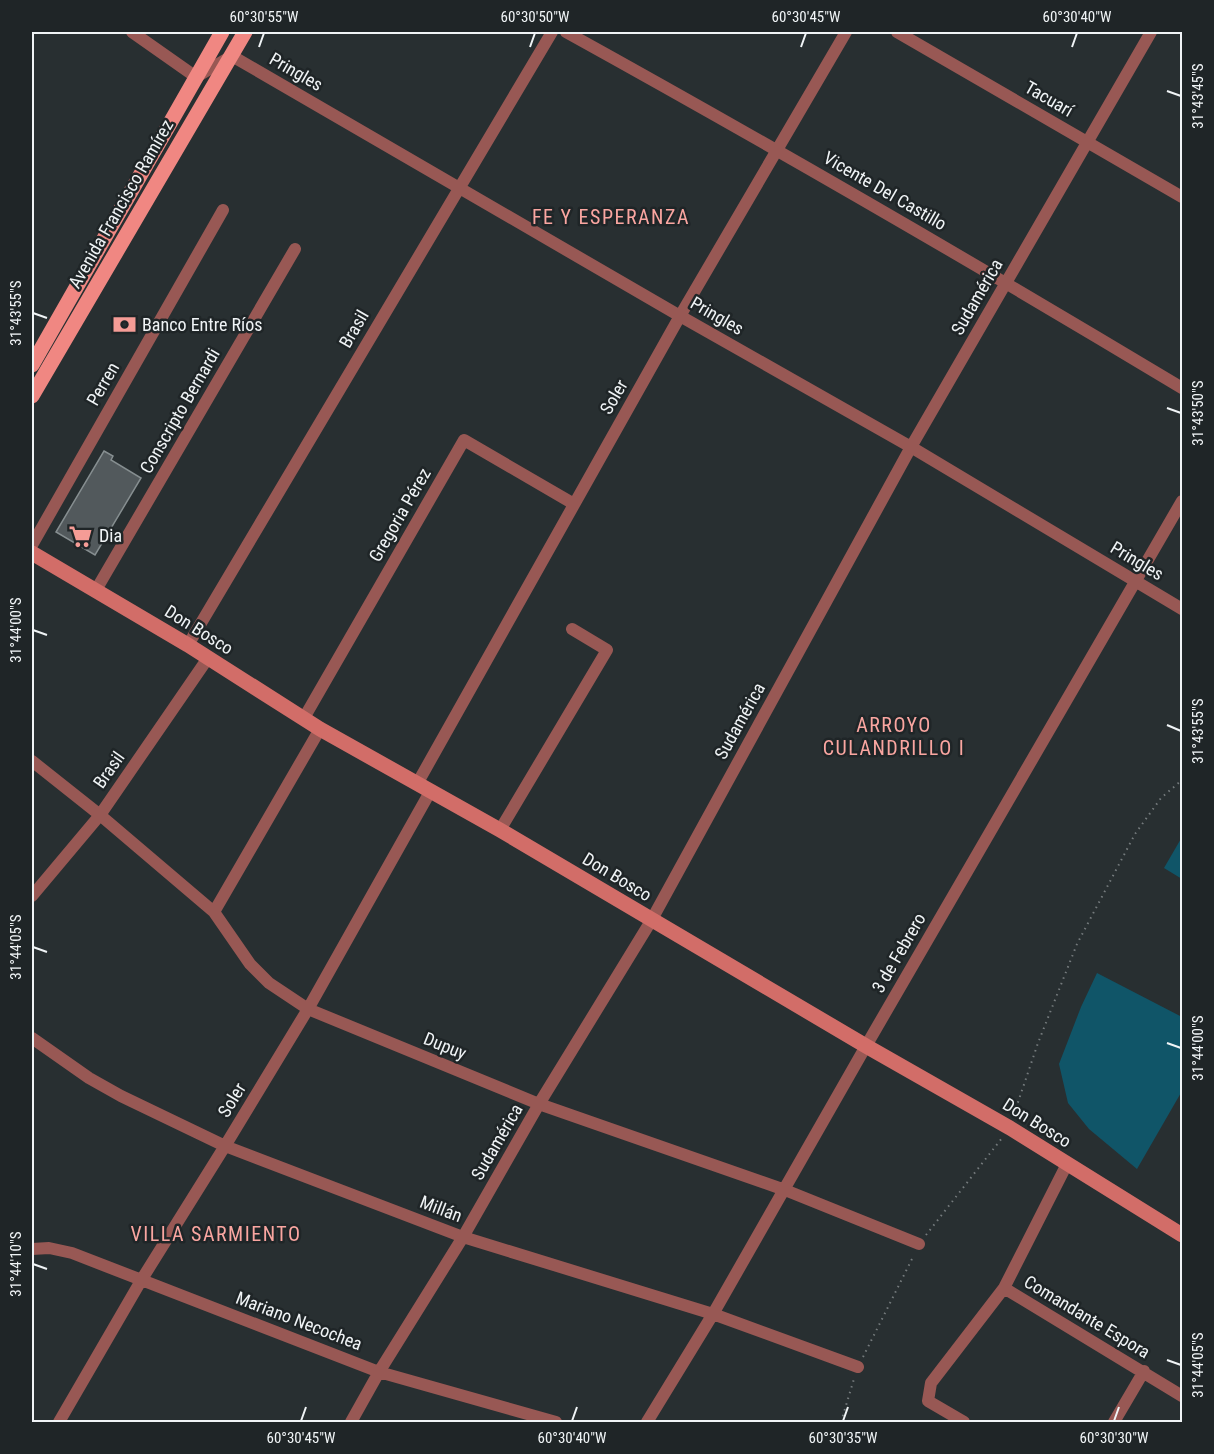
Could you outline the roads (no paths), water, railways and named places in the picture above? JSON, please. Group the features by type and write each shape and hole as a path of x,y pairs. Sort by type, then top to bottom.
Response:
{"main road":[{"name":"Avenida Francisco Ramírez","path":"32,396 35,365 222,32"},
{"name":"Avenida Francisco Ramírez","path":"35,365 232,56 245,32"},
{"name":"Don Bosco","path":"32,554 188,645 320,729 500,830 651,921 1010,1128 1182,1235"}],"street":[{"path":"132,32 196,77 232,56"},
{"name":"Brasil","path":"188,645 552,32"},
{"name":"Vicente Del Castillo","path":"567,32 778,150 1006,282 1182,388"},
{"name":"Soler","path":"59,1422 142,1279 308,1009 574,504 680,316 846,32"},
{"name":"Tacuarí","path":"897,32 1182,197"},
{"name":"Sudamérica","path":"351,1422 539,1104 651,921 911,447 1151,32"},
{"name":"Pringles","path":"232,56 911,447 1182,609"},
{"name":"Perren","path":"32,545 223,210"},
{"name":"Conscripto Bernardi","path":"96,590 295,249"},
{"name":"Gregoria Pérez","path":"304,718 464,440 574,504"},
{"name":"3 de Febrero","path":"647,1422 713,1314 1182,501"},
{"path":"500,830 607,650 572,629"},
{"name":"Brasil","path":"32,896 100,815 208,658"},
{"path":"214,912 320,729"},
{"name":"Dupuy","path":"32,761 100,815 214,912 250,964 269,983 308,1009 539,1104 785,1190 919,1244"},
{"name":"Millán","path":"32,1038 89,1078 121,1096 225,1146 463,1236 713,1314 858,1367"},
{"path":"964,1422 928,1401 931,1383 1004,1288 1067,1164"},
{"name":"Mariano Necochea","path":"32,1249 49,1248 72,1254 379,1372 556,1422"},
{"name":"Comandante Espora","path":"1004,1288 1182,1396"},
{"path":"1114,1422 1144,1371"}],"place":[{"name":"Banco Entre Ríos","path":"124,325"},
{"name":"Dia","path":"81,536"}],"district":[{"name":"FE Y ESPERANZA","path":"611,217"},
{"name":"ARROYO CULANDRILLO I","path":"894,736"},
{"name":"VILLA SARMIENTO","path":"216,1234"}]}
